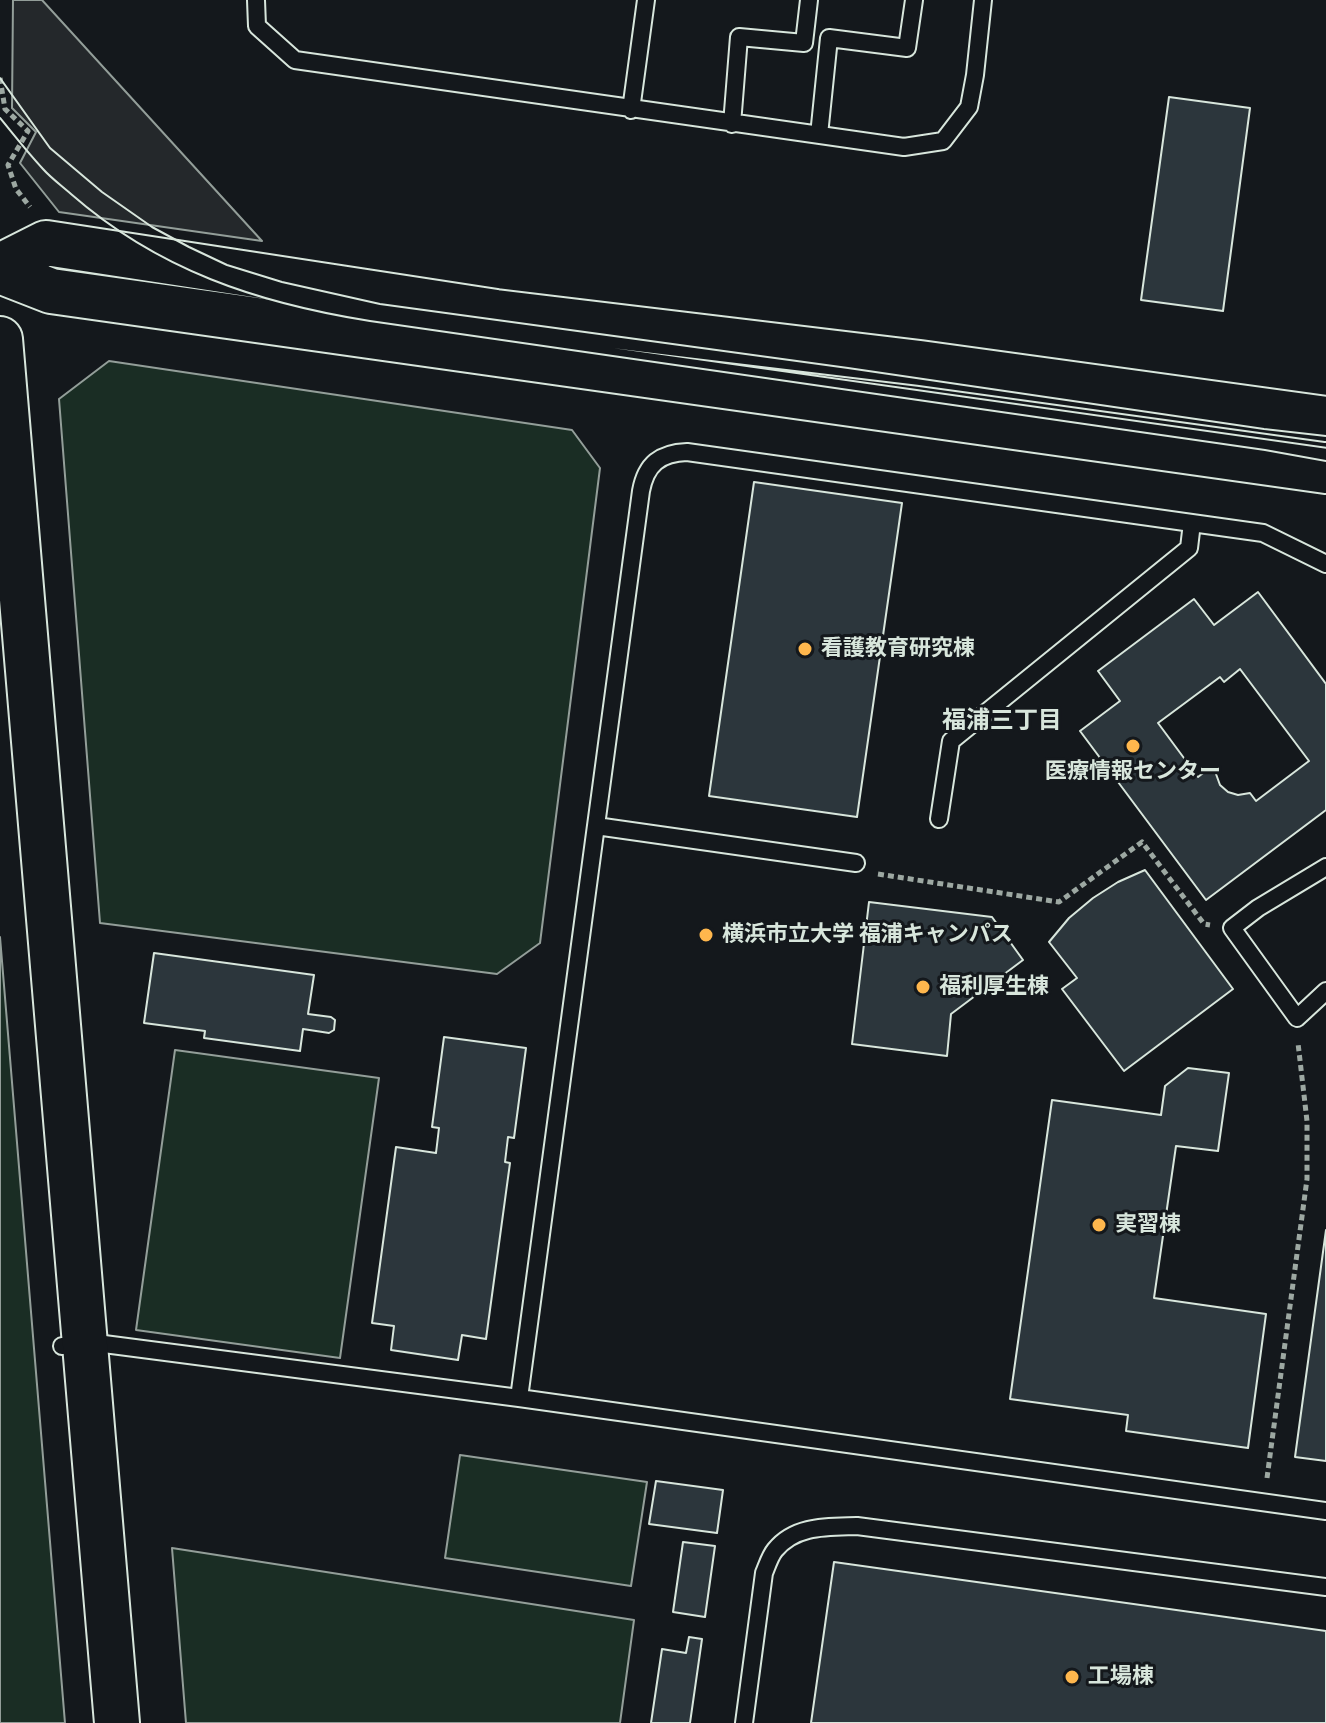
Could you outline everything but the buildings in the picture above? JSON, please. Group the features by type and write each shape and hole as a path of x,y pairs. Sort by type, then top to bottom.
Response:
{"street":[{"path":"0,268 46,243 496,312 920,363 1326,419"},
{"path":"0,268 51,291 1326,471"},
{"path":"0,339 73,1345 94,1723"},
{"path":"0,605 73,1345 117,1723"}],"lane":[{"path":"256,0 257,26 295,60 904,147 943,141 969,107 983,0"},
{"path":"631,110 646,0"},
{"path":"732,124 739,37 804,43 809,0"},
{"path":"819,135 829,38 907,48 914,0"},
{"path":"519,1398 641,491 648,469 665,455 687,452 1263,533 1326,564"},
{"path":"939,819 951,741 1189,548 1192,523"},
{"path":"596,826 856,863"},
{"path":"1326,867 1258,908 1232,928 1297,1018 1326,991"},
{"path":"73,1345 104,1344 519,1398 1326,1511"},
{"path":"744,1723 764,1573 773,1552 791,1534 822,1527 857,1526 1326,1587"}],"path":[{"path":"0,78 5,109 28,131 8,165 16,189 32,210"},
{"path":"856,863 871,873 1059,902 1142,842 1204,924 1232,928"},
{"path":"1264,1503 1307,1179 1307,1121 1297,1018"}],"green space":[{"path":"109,361 572,430 600,468 540,943 497,974 100,923 59,399"},
{"path":"0,937 65,1723 0,1723"},
{"path":"175,1050 379,1078 340,1358 136,1330"},
{"path":"460,1455 647,1482 631,1586 445,1558"},
{"path":"172,1548 634,1620 620,1723 186,1723"}],"shaded area":[{"path":"13,0 42,0 262,241 59,212 20,163 36,132 12,108"}],"tram line":[{"path":"0,78 50,148 102,192 152,227 189,247 227,265 282,282 380,304 1326,436"},
{"path":"0,118 49,176 104,221 174,263 249,293 288,304 370,321 1326,461"}],"place":[{"name":"看護教育研究棟","path":"805,649"},
{"name":"医療情報センター","path":"1133,746"},
{"name":"横浜市立大学 福浦キャンパス","path":"706,935"},
{"name":"福利厚生棟","path":"923,987"},
{"name":"実習棟","path":"1099,1225"},
{"name":"工場棟","path":"1072,1677"}],"district":[{"name":"福浦三丁目","path":"1002,722"}]}
